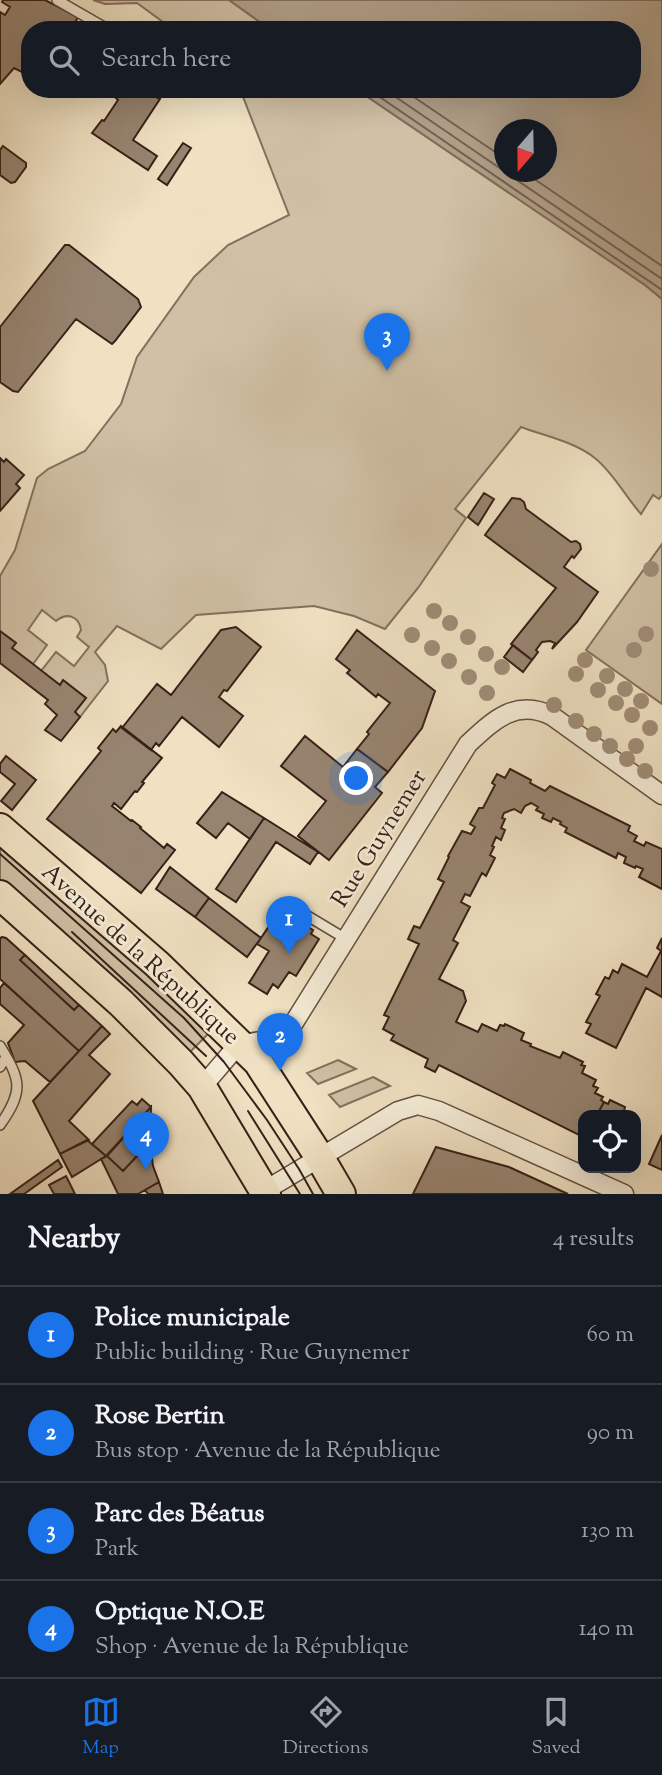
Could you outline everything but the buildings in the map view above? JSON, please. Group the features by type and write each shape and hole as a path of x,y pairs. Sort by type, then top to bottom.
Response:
{"main road":[{"name":"Avenue de la République","path":"0,828 157,964 258,1062 341,1194"},
{"name":"Avenue de la République","path":"0,895 121,1003 181,1063 202,1087 265,1192"}],"street":[{"name":"Rue Guynemer","path":"239,1045 266,1040 290,1030 468,744 496,718 523,708 552,716 662,795"},
{"path":"202,1087 239,1045"},
{"path":"265,1192 398,1111 418,1105 439,1111 624,1194"}],"lane":[{"path":"57,0 93,21"},
{"path":"306,915 346,939"},
{"path":"0,1046 14,1069 18,1085 13,1107 0,1125"},
{"path":"0,1067 6,1057"}],"shaded area":[{"path":"93,0 229,0 258,21 162,21 137,3 105,4"},
{"path":"244,98 369,98 645,285 662,299 662,495 659,499 653,495 641,514 608,471 588,453 521,427 455,509 466,518 418,588 385,629 354,616 314,606 196,615 161,649 117,626 95,652 105,665 108,681 80,717 75,712 86,698 64,681 60,685 41,671 56,652 74,666 89,647 77,637 81,630 78,621 68,616 56,621 42,610 28,630 47,645 33,664 12,648 16,643 0,631 0,576 15,550 37,478 48,469 85,451 121,404 137,357 194,277 228,245 289,215"},
{"path":"662,544 662,704 586,650"},
{"path":"0,843 212,1030 187,1055 120,989 0,881"},
{"path":"338,1060 356,1069 318,1084 307,1073"},
{"path":"373,1077 390,1086 340,1107 329,1095"}],"water":[{"path":"229,0 662,0 662,299 369,98 641,98 641,21 258,21"}],"tram line":[{"path":"0,854 184,1018 224,1062 267,1120 313,1194"},
{"path":"72,932 206,1056"},
{"path":"248,1111 300,1194"}],"place":[{"name":"Parc des Béatus","path":"387,371"},
{"name":"Police municipale","path":"289,954"},
{"name":"Rose Bertin","path":"280,1071"},
{"name":"Optique N.O.E","path":"146,1170"}]}
